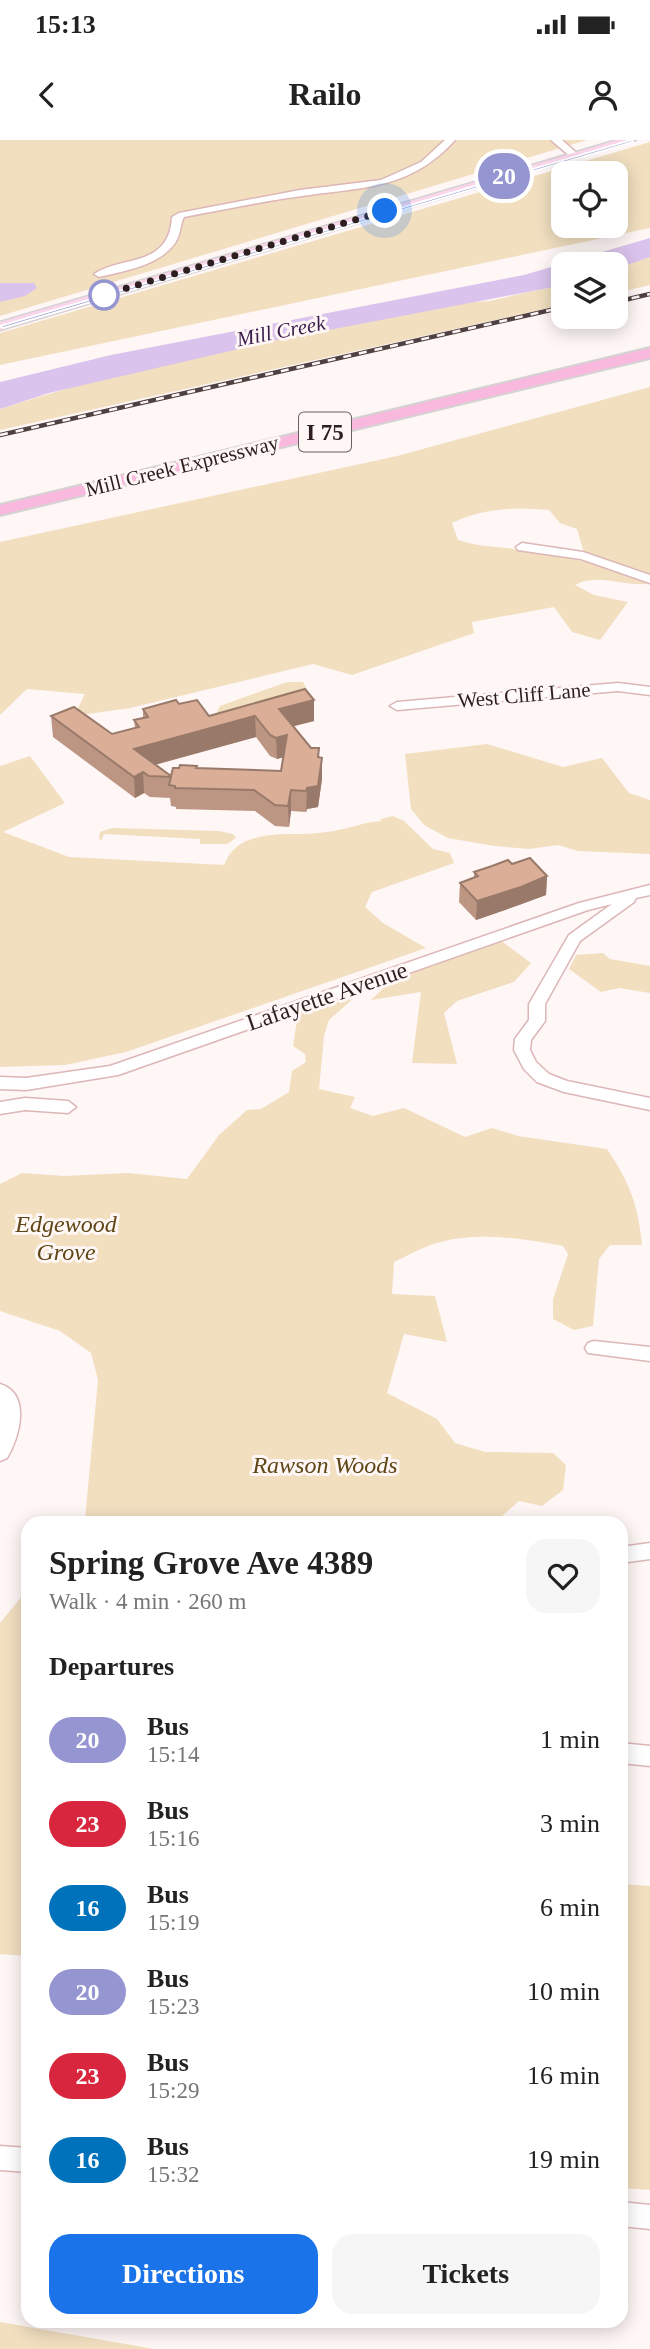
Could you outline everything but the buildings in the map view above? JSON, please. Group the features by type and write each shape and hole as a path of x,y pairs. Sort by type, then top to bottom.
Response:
{"highway":[{"name":"Mill Creek Expressway","path":"0,510 650,353"},
{"path":"571,390 650,371"},
{"name":"Mill Creek Expressway","path":"0,527 360,441"}],"main road":[{"path":"0,326 630,140"}],"street":[{"path":"127,288 99,274 144,261 166,248 177,232 177,217 300,193 383,183 424,164 450,140"},
{"path":"555,140 575,156"},
{"path":"114,270 127,288"},
{"path":"522,547 583,556 650,579"},
{"name":"West Cliff Lane","path":"397,706 618,687 650,691"},
{"path":"643,892 574,939 537,1004 537,1020 523,1039 522,1050 530,1065 543,1078 564,1086 650,1104"},
{"name":"Lafayette Avenue","path":"0,1083 26,1084 64,1080 111,1071 584,906 643,892"},
{"path":"0,1108 25,1104 68,1107"},
{"path":"594,1348 650,1354"},
{"path":"0,1391 12,1415 11,1426 0,1453"},
{"path":"628,1554 650,1551"},
{"path":"628,1754 650,1756"},
{"path":"0,2158 21,2160"},
{"path":"628,2215 650,2217"}],"green space":[{"path":"0,140 587,140 0,316"},
{"path":"650,142 650,228 628,233 628,161 585,161"},
{"path":"551,171 551,238 603,238 0,365 0,333"},
{"path":"650,257 650,285 628,290 628,265"},
{"path":"551,287 551,308 0,430 0,409 116,375 293,336 471,302 490,301"},
{"path":"650,387 650,575 585,556 577,529 560,523 549,510 499,510 475,514 452,523 458,540 476,545 562,556 647,581 646,584 637,584 592,580 575,585 594,595 628,602 600,640 572,632 554,607 472,622 474,633 352,675 313,664 130,708 74,716 85,694 27,689 0,715 0,542 397,456"},
{"path":"287,682 303,682 306,688 302,692 219,714 217,712 220,706"},
{"path":"487,744 563,767 602,758 629,793 650,800 650,854 578,851 558,845 529,849 494,846 448,838 424,825 411,809 405,754"},
{"path":"30,756 65,803 3,832 69,857 224,865 231,852 254,838 334,831 393,816 404,821 433,849 450,853 454,863 372,892 365,907 383,923 426,948 126,1052 65,1065 0,1067 0,766"},
{"path":"112,828 219,831 233,834 236,838 227,844 200,844 200,839 104,834 101,841 100,832"},
{"path":"500,940 531,963 514,982 457,1001 444,1013 457,1064 412,1063 421,992 371,1000 391,981"},
{"path":"603,953 610,959 650,966 650,993 619,988 601,992 569,969 576,955"},
{"path":"344,994 355,997 329,1020 324,1036 319,1089 355,1097 350,1108 373,1116 404,1108 465,1137 492,1128 518,1136 607,1149 622,1173 635,1206 642,1245 610,1245 599,1259 593,1326 574,1330 553,1319 553,1300 568,1254 563,1246 513,1238 461,1238 428,1246 394,1262 392,1294 435,1296 447,1342 404,1334 387,1393 437,1419 455,1443 485,1452 553,1453 566,1465 563,1490 542,1506 519,1501 502,1516 85,1516 98,1380 91,1353 60,1331 0,1311 0,1184 22,1173 64,1176 128,1173 187,1179 219,1135 247,1110 261,1109 289,1092 292,1071 306,1062 305,1054 293,1046 298,1013"},
{"path":"21,1598 21,1956 0,1954 0,1623"},
{"path":"628,1884 650,1886 650,2190 628,2188"},
{"path":"0,2322 21,2326 21,2328 154,2349 0,2349"}],"water":[{"path":"650,238 650,257 628,265 628,252 602,252"},
{"name":"Mill Creek","path":"551,267 551,287 277,340 49,393 0,409 0,382 111,355 524,275"},
{"path":"0,283 34,283 37,288 25,296 0,302"}],"railway":[{"path":"628,299 650,294"},
{"path":"0,435 551,310"}],"bus line":[{"name":"20","path":"0,326 631,140"}],"route":[{"path":"104,295 97,297 385,211"}],"park label":[{"name":"Edgewood Grove","path":"66,1238"},
{"name":"Rawson Woods","path":"325,1465"}]}
